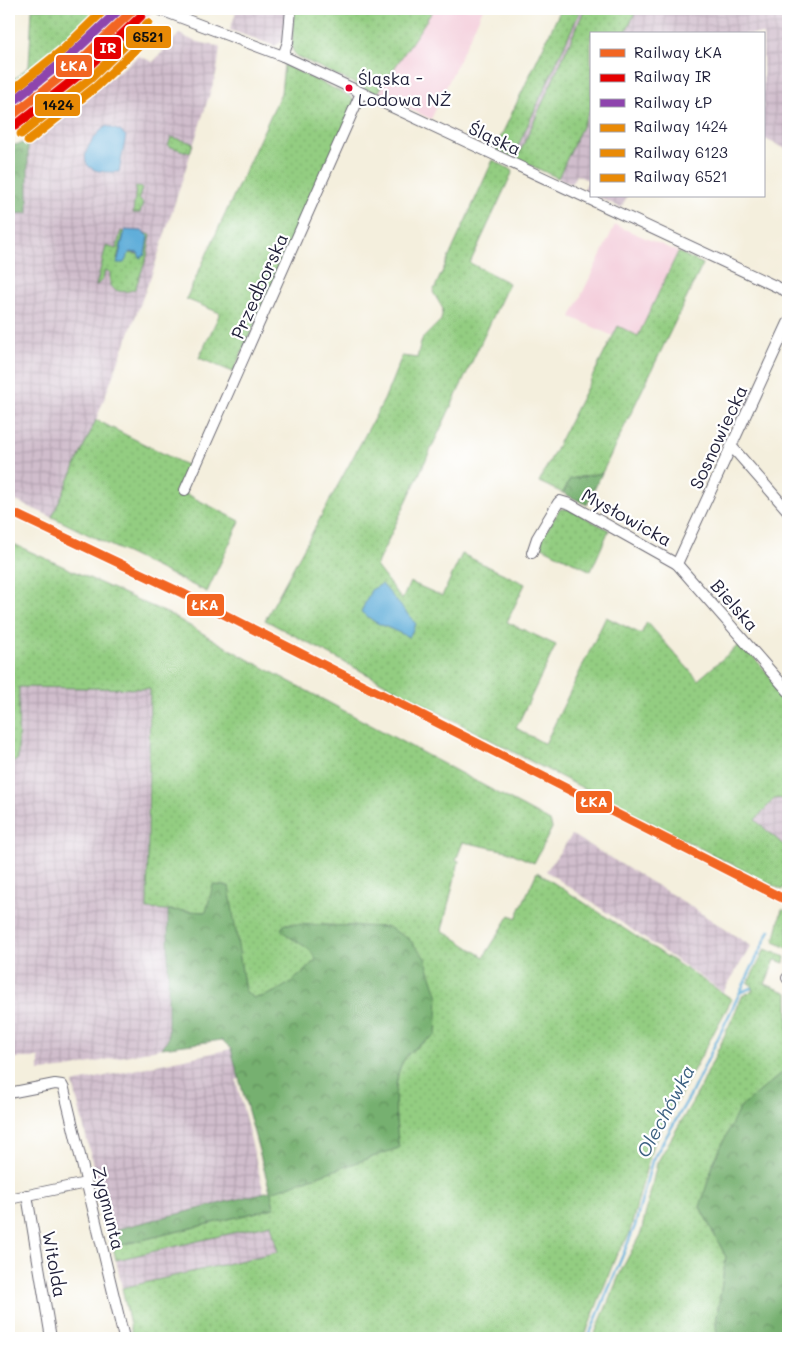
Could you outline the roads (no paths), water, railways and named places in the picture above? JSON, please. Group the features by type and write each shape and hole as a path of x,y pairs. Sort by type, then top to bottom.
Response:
{"street":[{"name":"Śląska","path":"158,9 283,56 788,292"},
{"path":"283,56 288,42 291,9"},
{"name":"Przedborska","path":"185,490 361,93"},
{"name":"Sosnowiecka","path":"677,564 788,323"},
{"path":"732,447 788,511"},
{"name":"Mysłowicka","path":"532,553 537,538 560,501 570,504 677,564"},
{"name":"Bielska","path":"677,564 788,691"},
{"name":"Zygmunta","path":"9,1093 55,1084 62,1085 124,1338"},
{"path":"9,1199 86,1183"},
{"name":"Witolda","path":"27,1195 51,1338"}],"water":[{"path":"107,126 120,131 126,136 119,172 97,171 87,164 85,158 93,139"},
{"path":"125,230 142,231 148,236 145,255 140,258 138,253 130,252 124,263 117,263"},
{"path":"382,584 416,624 409,637 375,622 361,612 371,590"}],"waterway":[{"name":"Olechówka","path":"588,1338 635,1226 652,1161 691,1094 770,930"},
{"path":"741,992 751,988"}],"rail line":[{"name":"6123","path":"9,93 65,48 105,9"},
{"name":"ŁP","path":"9,105 71,55 120,9"},
{"name":"ŁKA","path":"9,118 78,63 134,9"},
{"name":"IR","path":"15,126 84,71 141,16"},
{"name":"1424","path":"21,134 90,79 148,23"},
{"name":"6521","path":"28,141 97,86 155,31"},
{"name":"ŁKA","path":"9,511 182,593 788,901"}],"place":[{"name":"Śląska - Lodowa NŻ","path":"349,88"}]}
